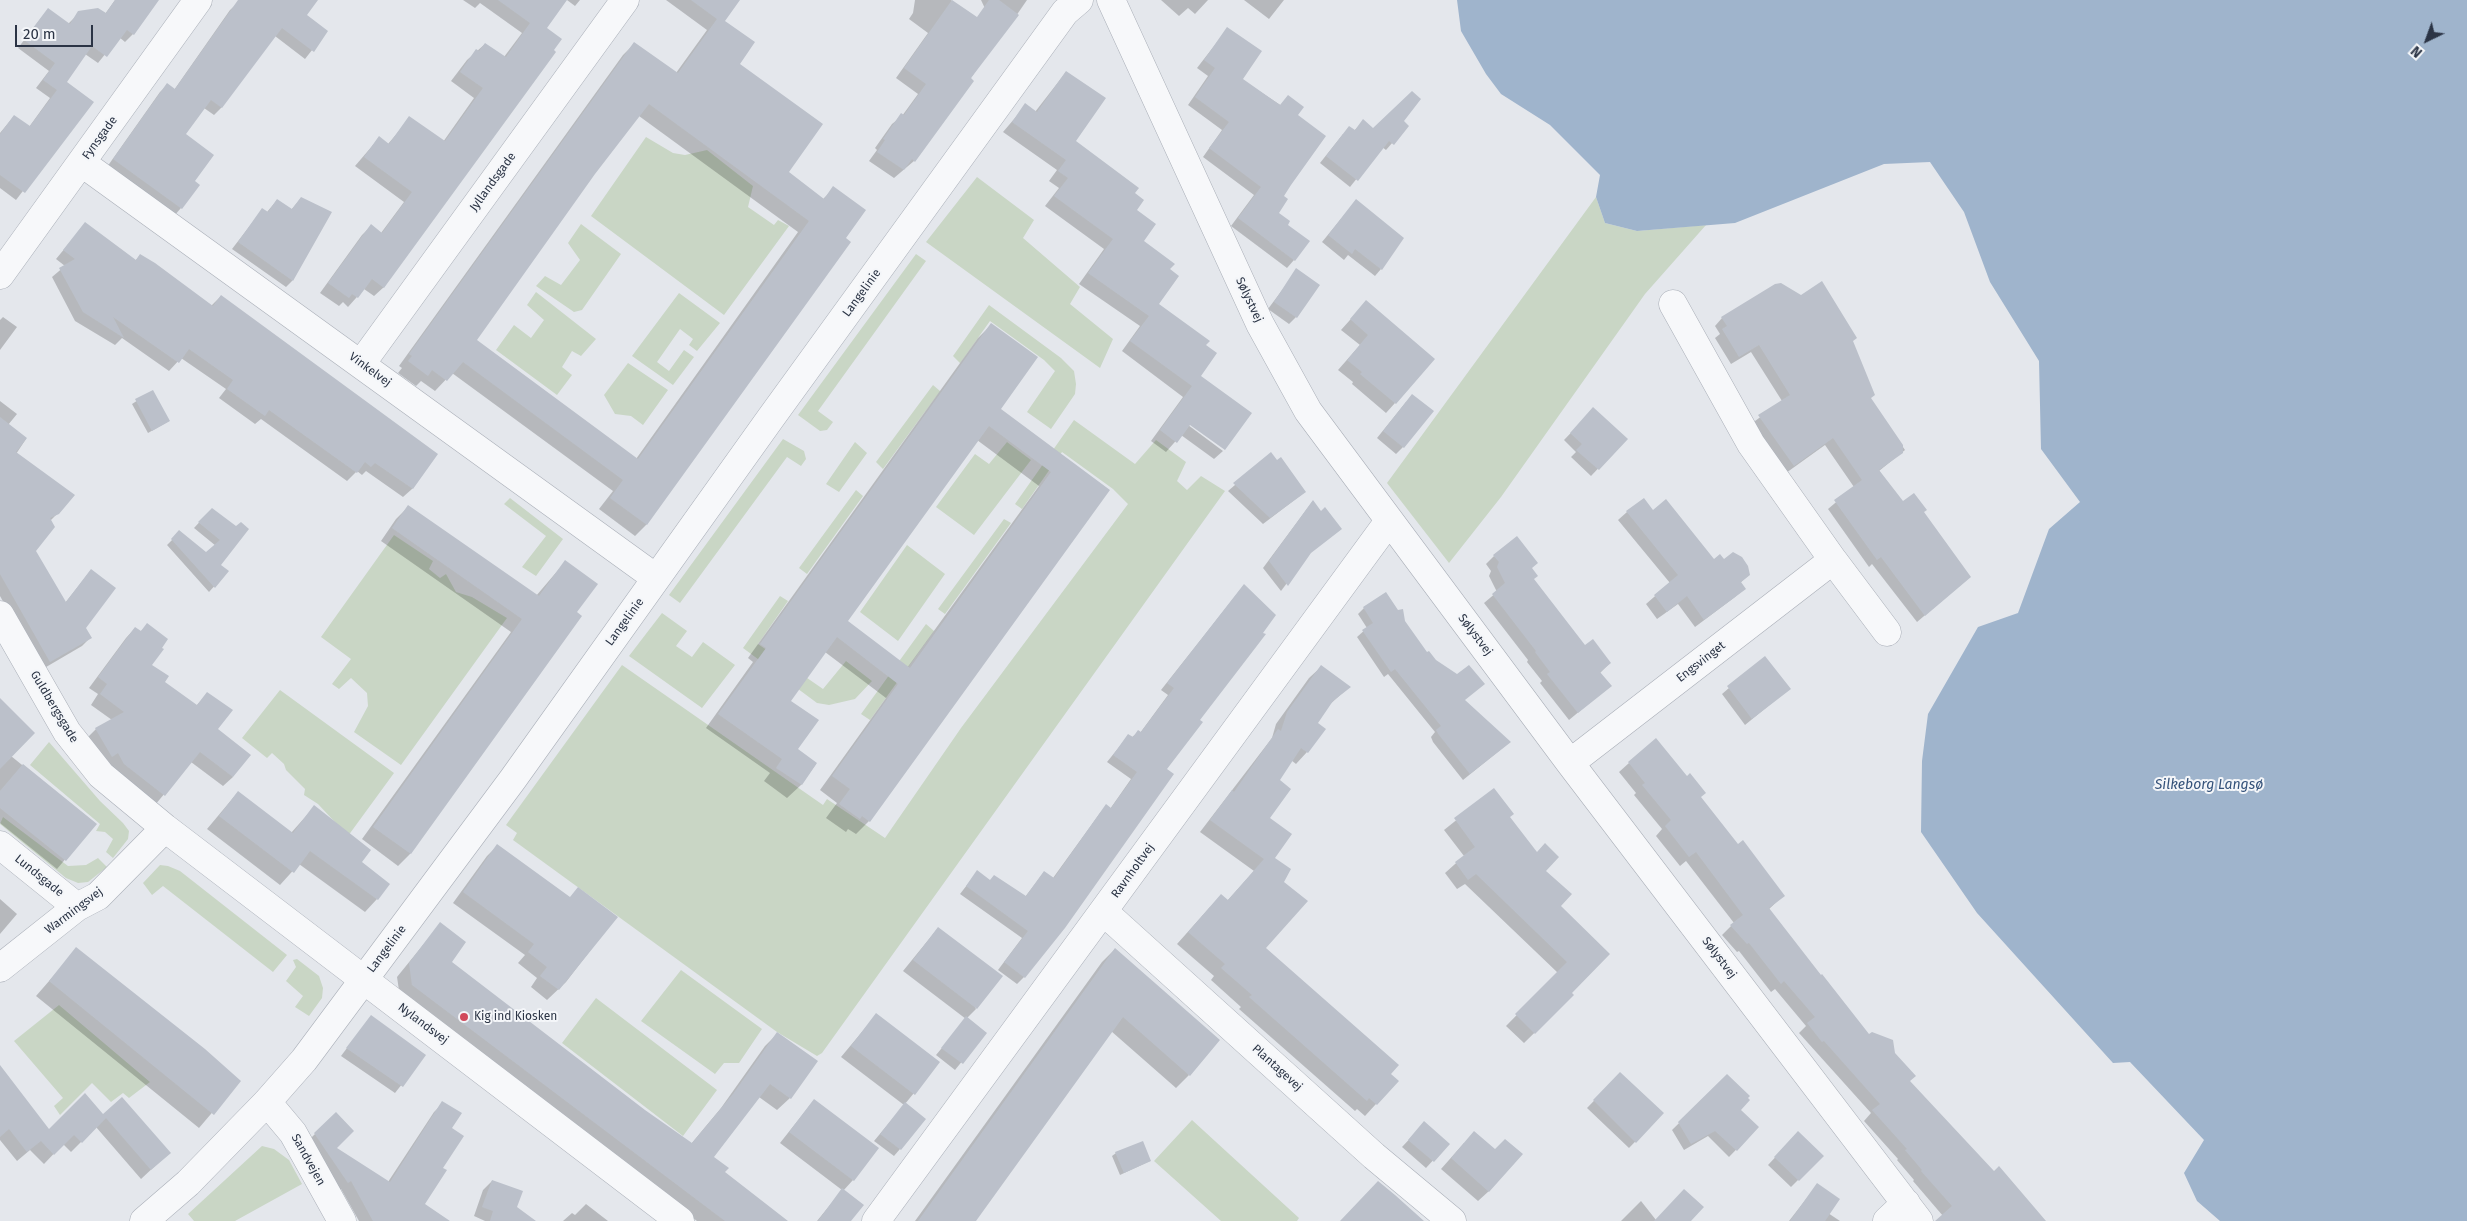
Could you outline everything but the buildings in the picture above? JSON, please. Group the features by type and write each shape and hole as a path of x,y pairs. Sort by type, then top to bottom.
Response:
{"street":[{"name":"Fynsgade","path":"0,275 198,0"},
{"name":"Jyllandsgade","path":"361,364 625,0"},
{"name":"Langelinie","path":"144,1221 188,1184 267,1102 304,1060 513,779 1065,12 1079,0"},
{"name":"Sølystvej","path":"1111,0 1260,324 1308,411 1904,1215"},
{"name":"Vinkelvej","path":"82,163 656,578"},
{"path":"1673,304 1752,444 1832,560 1887,632"},
{"name":"Ravnholtvej","path":"876,1221 1389,521"},
{"name":"Engsvinget","path":"1570,763 1832,560"},
{"name":"Guldbergsgade","path":"0,615 67,732 83,753 101,775 165,828"},
{"name":"Nylandsvej","path":"165,828 680,1221"},
{"name":"Warmingsvej","path":"0,968 77,907 98,896 165,828"},
{"name":"Lundsgade","path":"0,845 77,907"},
{"name":"Plantagevej","path":"1104,912 1374,1156 1452,1221"},
{"name":"Sandvejen","path":"267,1102 293,1132 342,1221"}],"green space":[{"path":"646,137 673,153 685,155 707,150 753,186 748,207 774,225 778,220 789,226 724,315 591,216"},
{"path":"977,177 1034,220 1023,238 1080,287 1070,304 1113,339 1100,368 926,242"},
{"path":"1596,197 1605,223 1637,231 1706,225 1645,294 1501,497 1449,563 1387,483"},
{"path":"581,224 621,254 582,310 574,312 536,286 545,276 561,285 580,260 568,243"},
{"path":"916,254 926,261 818,411 833,422 827,430 820,431 798,415"},
{"path":"536,292 596,339 581,356 572,351 562,367 572,375 557,395 496,350 514,325 531,338 544,320 527,305"},
{"path":"679,293 720,323 697,351 689,345 693,339 680,329 657,362 669,371 684,350 694,357 673,385 632,356"},
{"path":"989,305 1061,358 1074,371 1075,394 1051,429 1027,412 1055,371 1044,360 990,321 960,363 953,356"},
{"path":"628,363 668,390 643,425 631,416 615,414 604,395"},
{"path":"933,385 940,391 883,469 876,462"},
{"path":"1074,420 1135,464 1156,440 1186,462 1177,481 1187,490 1201,476 1225,491 822,1053 817,1056 777,1032 513,840 517,833 506,825 622,665 823,805 827,799 885,838 961,728 1128,504 1113,489 1062,452 1022,509 1015,504"},
{"path":"783,439 804,451 806,459 801,466 787,457 680,603 669,595"},
{"path":"855,442 867,453 839,492 826,484"},
{"path":"1007,442 1031,460 974,535 936,507 975,454 989,464"},
{"path":"856,490 863,496 807,574 799,568"},
{"path":"510,498 563,539 536,576 522,567 546,536 504,504"},
{"path":"1004,519 1011,523 945,614 938,609"},
{"path":"394,535 433,561 429,569 440,578 446,574 456,592 472,597 507,618 401,765 354,732 368,706 367,693 351,678 339,689 332,684 351,659 321,637"},
{"path":"907,545 945,574 898,641 860,612"},
{"path":"780,596 788,601 758,644 823,689 846,661 872,681 855,699 829,705 817,703 743,648"},
{"path":"662,613 687,631 676,646 692,657 703,642 735,665 702,708 629,656"},
{"path":"926,624 934,631 870,720 861,714"},
{"path":"280,690 394,773 348,836 318,804 304,795 305,789 286,770 284,764 272,753 267,758 242,738"},
{"path":"49,742 100,801 129,831 128,839 113,858 106,852 113,839 105,832 96,831 100,824 30,765"},
{"path":"3,817 68,866 86,865 98,858 107,867 88,882 78,883 66,878 0,824"},
{"path":"160,865 180,871 287,955 273,972 163,886 152,895 143,883"},
{"path":"297,959 319,976 323,988 322,998 309,1016 295,1007 303,996 286,981 296,967 293,960"},
{"path":"681,970 762,1029 739,1063 724,1063 715,1074 641,1021"},
{"path":"596,998 717,1090 683,1136 562,1043"},
{"path":"59,1005 150,1082 129,1098 123,1093 111,1102 92,1083 60,1115 54,1106 63,1098 14,1041"},
{"path":"1192,1120 1299,1218 1297,1221 1221,1221 1154,1161"},
{"path":"262,1146 274,1149 289,1160 302,1184 235,1221 194,1221 188,1214"}],"water":[{"name":"Silkeborg Langsø","path":"1457,0 2467,0 2467,1221 2220,1221 2197,1201 2184,1173 2204,1140 2130,1062 2113,1063 1977,913 1921,832 1922,761 1928,714 1978,627 2018,613 2049,529 2080,502 2041,449 2039,361 1990,282 1964,212 1930,162 1884,164 1735,223 1637,231 1605,223 1596,197 1600,175 1550,125 1501,94 1486,74 1461,31"}],"place":[{"name":"Kig ind Kiosken","path":"464,1017"}]}
